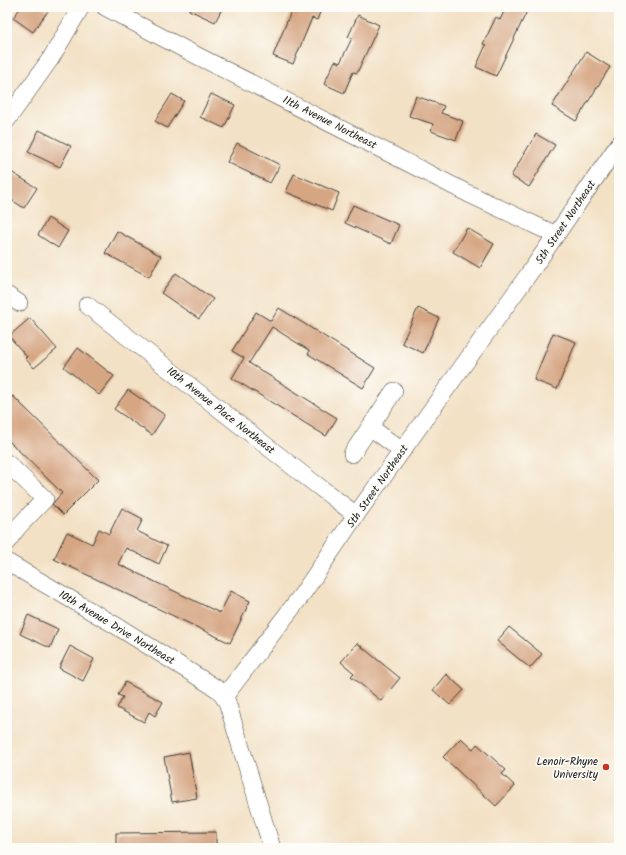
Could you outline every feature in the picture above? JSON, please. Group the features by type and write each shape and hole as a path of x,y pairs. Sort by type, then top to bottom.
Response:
{"street":[{"path":"7,120 50,58 81,7"},
{"name":"11th Avenue Northeast","path":"105,7 184,49 467,193 556,235"},
{"name":"5th Street Northeast","path":"224,697 301,596 356,515 556,235 619,144"},
{"name":"10th Avenue Place Northeast","path":"87,305 356,515"},
{"path":"352,454 394,391"},
{"path":"370,427 402,451"},
{"path":"7,463 45,498 13,522 7,542"},
{"name":"10th Avenue Drive Northeast","path":"7,562 127,632 219,690 224,697"},
{"path":"224,697 227,702 272,848"}],"building":[{"path":"21,7 42,7 48,11 33,32 13,18"},
{"path":"190,7 223,7 215,22 189,10"},
{"path":"299,7 322,7 317,20 312,18 293,64 273,56 292,9 298,11"},
{"path":"506,7 529,7 496,76 476,67 486,45 483,44 496,17 500,20"},
{"path":"358,15 379,25 357,73 353,72 344,93 324,84 335,61 340,63 352,38 348,37"},
{"path":"586,52 610,67 576,121 552,106"},
{"path":"172,94 184,101 167,128 155,121"},
{"path":"211,94 235,105 224,128 200,117"},
{"path":"416,96 444,106 441,113 463,121 456,140 431,131 433,124 409,116"},
{"path":"39,130 71,146 60,167 28,152"},
{"path":"536,134 555,145 529,187 511,176"},
{"path":"237,143 280,165 270,183 227,162"},
{"path":"8,170 37,188 24,208 7,197"},
{"path":"294,174 339,193 332,211 286,192"},
{"path":"353,205 399,225 391,244 345,223"},
{"path":"48,218 68,231 58,248 38,235"},
{"path":"467,228 494,244 480,268 453,252"},
{"path":"117,231 161,256 149,277 105,253"},
{"path":"176,273 213,299 199,319 161,293"},
{"path":"279,308 375,368 363,388 308,354 310,351 272,327 249,363 337,418 326,436 232,378 244,358 232,351 256,312 271,321"},
{"path":"418,308 439,318 423,353 402,343"},
{"path":"30,318 57,349 34,368 25,358 27,357 9,336"},
{"path":"553,333 576,342 557,389 534,380"},
{"path":"78,348 114,376 99,395 64,367"},
{"path":"128,390 165,415 152,435 114,409"},
{"path":"13,396 98,480 63,515 52,504 62,493 7,439 7,402"},
{"path":"122,508 143,519 137,531 167,546 159,564 126,548 118,564 220,613 231,591 250,601 230,643 54,559 67,532 92,544 99,529 109,534"},
{"path":"28,615 58,629 50,648 20,634"},
{"path":"509,627 542,654 530,668 497,641"},
{"path":"357,643 400,678 381,701 351,676 354,673 341,662"},
{"path":"70,646 94,659 83,681 59,668"},
{"path":"446,674 464,690 450,705 433,690"},
{"path":"125,682 163,702 155,716 149,712 144,722 117,708 123,697 118,695"},
{"path":"461,738 473,749 477,744 506,770 502,774 515,786 496,806 443,757"},
{"path":"189,752 197,798 172,802 164,757"},
{"path":"216,832 216,848 116,848 116,833"}],"place":[{"name":"Lenoir-Rhyne University","path":"606,767"}]}
